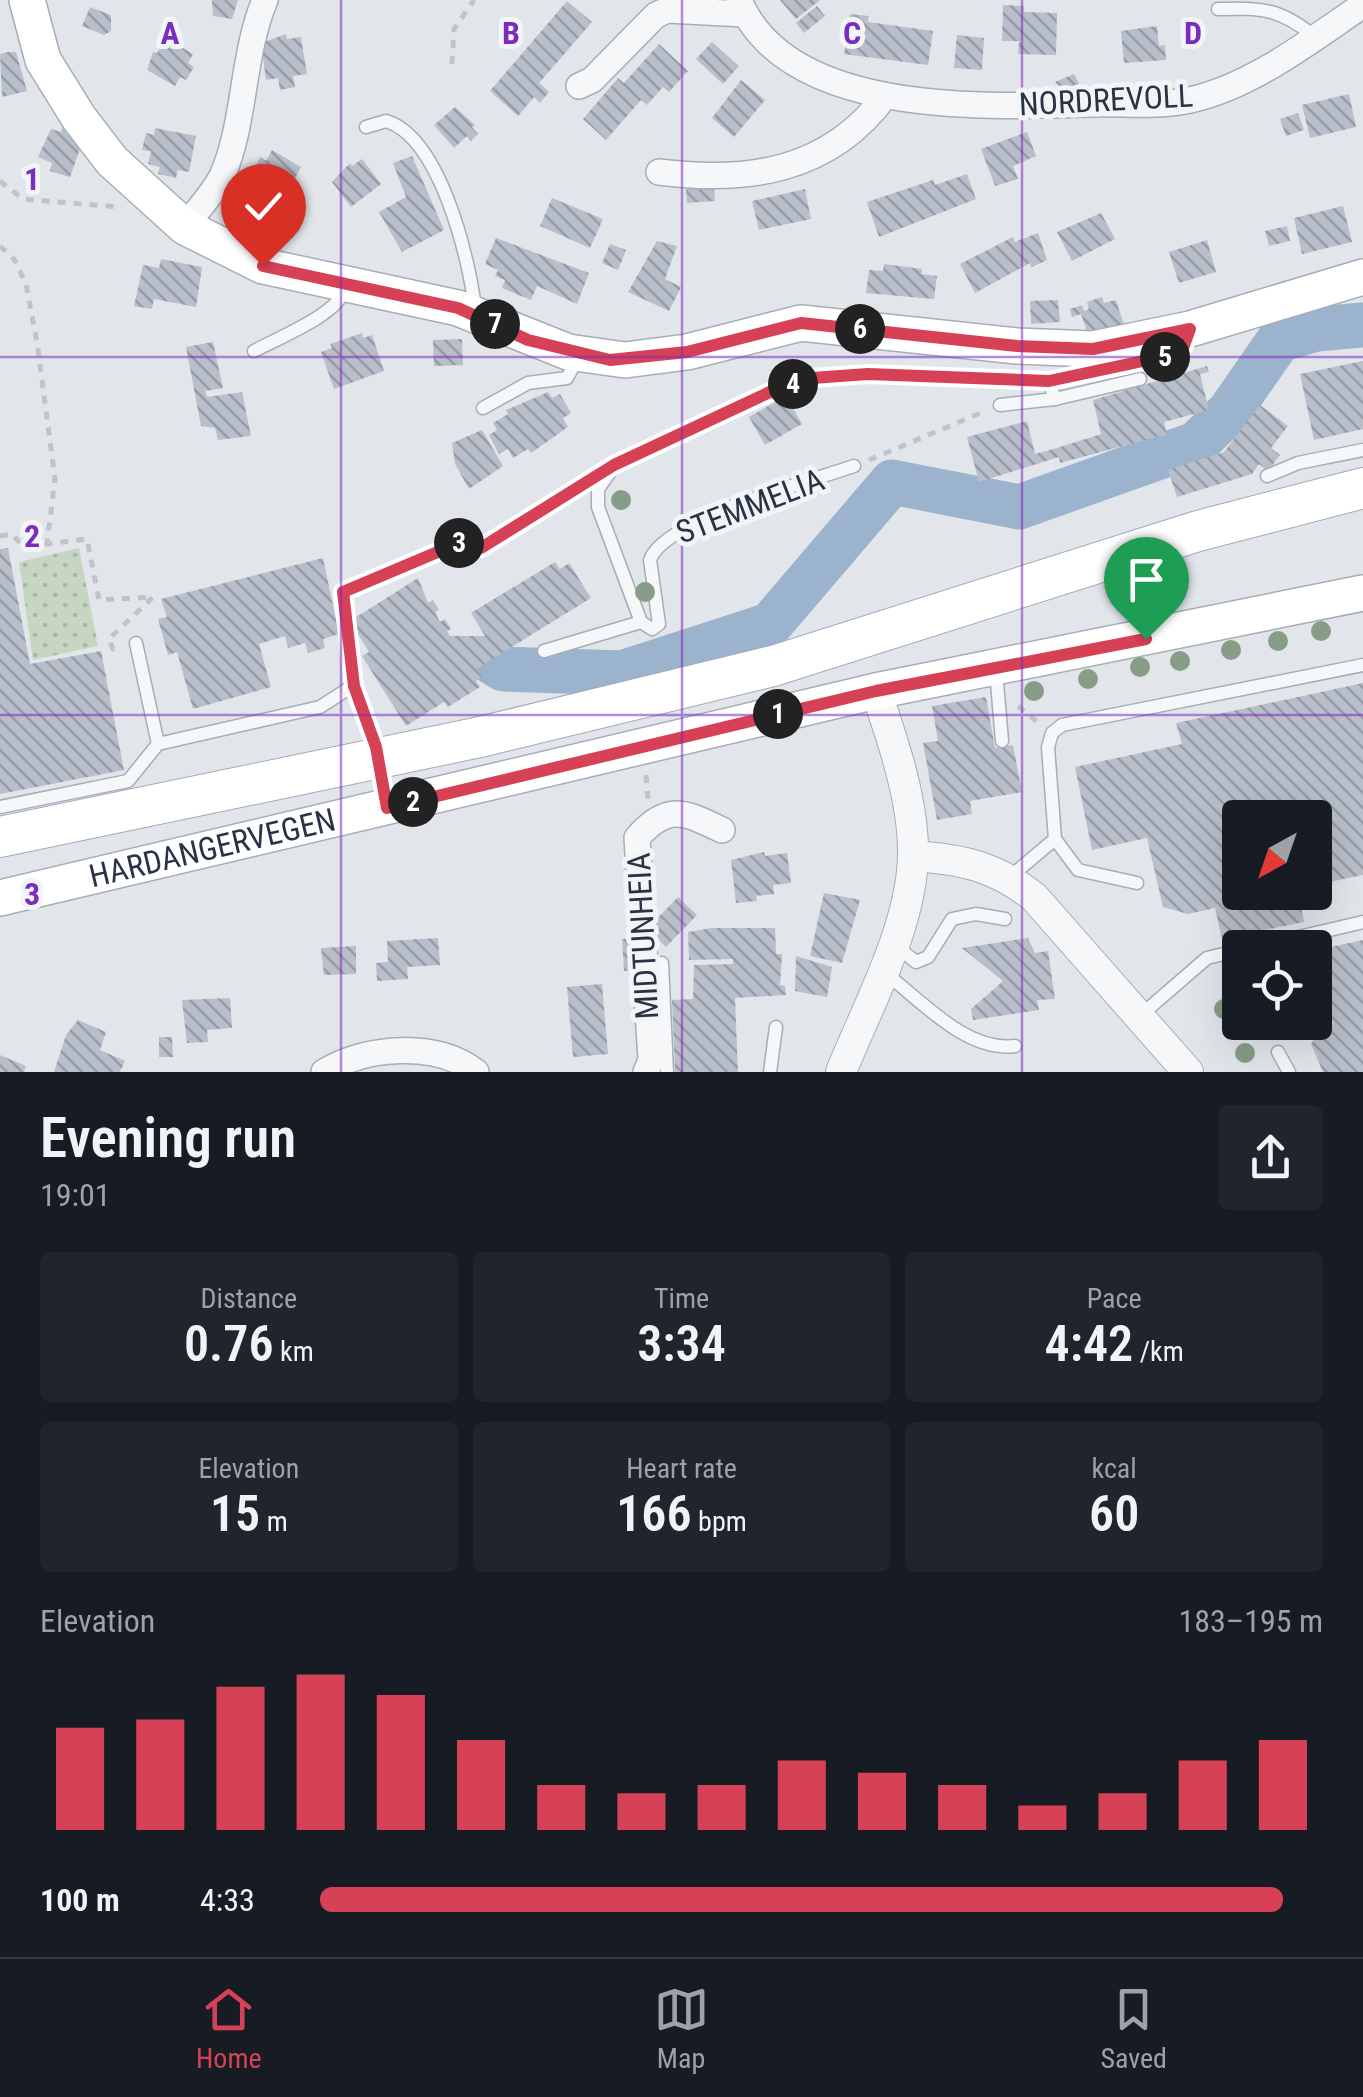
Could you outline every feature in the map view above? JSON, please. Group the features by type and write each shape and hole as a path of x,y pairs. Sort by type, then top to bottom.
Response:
{"main road":[{"path":"27,0 43,60 79,118 112,161 185,226 263,266 476,316 528,340 580,354 625,360 687,352 801,323 1017,346 1093,349 1190,329 1363,277"},
{"name":"HARDANGERVEGEN","path":"0,838 179,802 773,666 1198,531 1363,488"},
{"name":"HARDANGERVEGEN","path":"0,898 384,796 1363,593"}],"street":[{"path":"185,226 221,178 227,162 246,63 264,0"},
{"name":"NORDREVOLL","path":"579,86 592,80 656,15 667,10 742,7 764,38 802,68 885,96 969,106 1190,100 1242,81 1363,5"},
{"path":"659,172 735,178 778,172 844,140 885,96"},
{"path":"841,1072 889,959 913,856 890,732 876,691"},
{"name":"MIDTUNHEIA","path":"646,1072 650,1060 638,838 651,822 670,812 722,830"},
{"path":"913,856 966,860 1010,877 1034,896 1188,1072"},
{"path":"324,1072 367,1055 420,1049 476,1072"}],"lane":[{"path":"1218,9 1266,8 1296,21 1315,37"},
{"path":"366,126 378,121 396,124 417,141 451,209 472,280 476,316"},
{"path":"254,352 330,310 343,298 344,286"},
{"path":"481,548 606,472 754,399 812,378 868,374 1049,381 1171,355 1183,348 1190,329"},
{"path":"483,408 528,383 567,378 580,354"},
{"path":"1000,405 1055,399 1140,379"},
{"path":"1049,381 1055,399"},
{"path":"1267,476 1298,463 1363,450"},
{"name":"STEMMELIA","path":"641,622 652,629 660,624 650,560 666,536 703,518 854,466"},
{"path":"544,651 641,622 598,507 598,489 606,472"},
{"path":"343,592 354,686 376,747 384,796"},
{"path":"136,643 158,744"},
{"path":"1137,883 1078,870 1055,839 1048,748 1052,733 1072,722 1363,665"},
{"path":"995,668 1002,741"},
{"path":"0,808 128,781 158,744 320,707 354,686"},
{"path":"1010,877 1055,839"},
{"path":"889,959 916,962 928,957 952,919 976,914 1005,919"},
{"path":"1329,930 1363,922"},
{"path":"1139,1016 1207,958 1222,954"},
{"path":"889,959 967,1036 984,1045 1016,1046"},
{"path":"662,964 667,1072"},
{"path":"770,1072 776,1027"},
{"path":"1278,1052 1289,1072"}],"path":[{"path":"452,64 454,29 474,0"},
{"path":"0,181 17,196 40,203 87,202 108,208 122,205"},
{"path":"0,246 14,260 26,284 36,342 54,479 47,544"},
{"path":"854,466 1000,405"},
{"path":"0,536 12,534 18,542 47,544 87,539 99,600 153,597 109,640 113,649 136,643"},
{"path":"343,592 459,543 481,548"},
{"path":"1014,699 1023,713 1052,733"},
{"path":"644,763 651,822"}],"green space":[{"path":"79,548 98,646 33,660 19,562"}],"building":[{"path":"212,0 238,0 232,19 213,16"},
{"path":"780,0 820,0 796,19"},
{"path":"567,1 592,22 539,83 549,92 540,103 534,97 518,116 490,91"},
{"path":"1003,5 1024,6 1024,12 1057,13 1056,55 1018,54 1019,41 1002,41"},
{"path":"817,6 825,16 804,33 796,23"},
{"path":"90,7 111,15 111,31 104,35 82,26"},
{"path":"850,14 869,16 868,22 933,31 928,65 844,54"},
{"path":"1157,26 1159,46 1165,45 1166,60 1124,63 1121,31"},
{"path":"286,34 287,39 301,37 307,74 293,76 295,87 280,90 278,78 266,80 261,43"},
{"path":"957,35 984,38 982,70 954,68"},
{"path":"166,38 193,54 188,63 194,67 186,80 180,77 175,86 147,70 153,52 157,53"},
{"path":"712,42 739,66 723,84 696,59"},
{"path":"659,44 688,71 669,92 663,87 647,105 641,100 606,140 583,119 618,78 624,83"},
{"path":"16,52 27,91 2,97 0,54"},
{"path":"1074,74 1083,92 1068,96 1055,82"},
{"path":"741,80 765,100 734,137 712,118"},
{"path":"1349,94 1356,127 1310,138 1302,105"},
{"path":"455,107 475,125 472,127 478,134 471,141 467,136 454,148 434,125"},
{"path":"1298,113 1304,130 1286,136 1280,119"},
{"path":"62,128 80,134 83,140 70,177 50,171 52,163 38,157 51,129 61,132"},
{"path":"155,128 196,136 189,172 178,170 176,178 158,174 160,167 148,164 151,151 142,150 146,133 154,135"},
{"path":"1027,132 1036,156 1013,166 1018,179 995,186 981,149"},
{"path":"272,150 301,167 276,214 262,227 252,246 225,230 239,206 239,198 233,194 242,180 248,184 260,157 266,161"},
{"path":"412,156 444,230 402,252 379,212 406,197 393,163"},
{"path":"362,159 381,184 351,207 332,182 350,163 352,166"},
{"path":"967,174 976,199 879,237 867,202 933,180 935,185"},
{"path":"714,187 715,201 687,203 686,189"},
{"path":"805,189 811,219 759,230 752,201"},
{"path":"552,198 603,219 590,248 540,226"},
{"path":"1343,206 1352,242 1302,254 1294,218"},
{"path":"1101,213 1115,239 1072,261 1057,232"},
{"path":"1287,226 1290,241 1269,246 1265,231"},
{"path":"1038,233 1047,260 1032,267 1030,263 975,293 960,264 1013,237 1015,242"},
{"path":"496,238 589,273 577,304 537,286 531,300 502,288 505,280 495,276 498,270 485,264"},
{"path":"1207,240 1216,272 1179,283 1169,252"},
{"path":"657,241 677,246 665,279 681,287 669,311 628,292"},
{"path":"610,244 626,250 618,270 602,263"},
{"path":"161,259 202,267 196,307 154,299 152,309 134,306 143,265 159,268"},
{"path":"884,264 922,269 921,274 937,276 934,299 866,293 869,270 883,271"},
{"path":"1102,297 1104,303 1116,300 1124,325 1089,337 1081,314 1072,317 1070,309 1082,305 1084,311 1089,309 1087,302"},
{"path":"1058,300 1060,322 1031,324 1030,301"},
{"path":"362,333 363,338 372,335 384,371 334,389 321,352 332,348 330,344"},
{"path":"462,339 463,365 434,366 433,340"},
{"path":"213,342 223,388 205,391 207,397 242,392 251,436 218,440 215,428 201,426 186,347"},
{"path":"1363,361 1363,429 1314,440 1300,374"},
{"path":"1207,366 1209,372 1200,374 1209,410 1164,422 1167,434 1060,463 1059,457 979,482 967,437 1027,421 1035,454 1057,448 1101,434 1093,400"},
{"path":"548,392 552,398 560,394 571,413 563,418 568,427 531,453 528,449 513,458 508,449 499,454 489,435 497,430 493,423 508,414 506,410"},
{"path":"786,396 802,424 765,445 749,417"},
{"path":"1260,405 1288,426 1271,448 1280,455 1268,471 1259,464 1252,474 1177,497 1168,470 1224,452"},
{"path":"482,430 503,466 469,489 455,464 452,443"},
{"path":"8,548 30,664 101,651 124,770 0,794 0,549"},
{"path":"323,558 339,634 323,639 325,648 308,653 305,643 288,648 285,636 259,644 271,687 193,709 177,652 168,655 158,619 167,617 161,599"},
{"path":"555,562 560,569 569,563 591,598 476,669 482,677 476,681 480,687 448,707 444,702 406,726 362,656 369,652 350,621 418,578 428,603 433,600 439,610 435,612 440,622 445,619 451,629 447,631 450,636 485,636 471,613"},
{"path":"1363,683 1363,875 1332,881 1332,800 1222,800 1222,910 1302,910 1304,922 1265,930 1222,930 1222,939 1215,908 1188,914 1163,907 1147,838 1092,850 1075,767 1182,744 1176,723"},
{"path":"986,697 995,748 1013,745 1022,792 970,801 972,814 937,820 923,743 938,741 932,706"},
{"path":"764,852 765,856 787,853 791,883 773,885 774,894 756,896 757,901 736,903 731,860"},
{"path":"824,893 860,900 842,963 810,956"},
{"path":"678,897 697,915 666,947 647,929"},
{"path":"775,928 776,954 782,954 780,985 785,986 786,995 735,998 738,1072 675,1072 672,1000 693,999 694,965 733,964 733,959 689,960 688,932"},
{"path":"438,938 440,965 407,967 408,979 377,981 376,963 388,962 387,941"},
{"path":"635,938 637,970 624,971 622,939"},
{"path":"1028,938 1035,953 1048,951 1055,999 1037,1000 1039,1010 973,1020 971,1009 1003,981 962,948"},
{"path":"1363,940 1363,1072 1323,1072 1311,1044 1314,1040 1332,1040 1332,947"},
{"path":"356,946 356,974 324,975 321,948"},
{"path":"796,956 832,967 827,997 795,991"},
{"path":"602,984 608,1054 573,1057 567,987"},
{"path":"230,998 232,1028 207,1030 208,1042 187,1043 182,1000"},
{"path":"78,1020 106,1032 100,1050 125,1061 120,1072 54,1072 66,1035"},
{"path":"159,1037 172,1037 173,1057 159,1057"},
{"path":"0,1055 26,1066 24,1072 0,1072"}],"waterway":[{"path":"487,659 503,669 622,673 770,625 892,482 1019,507 1196,444 1229,412 1279,340 1317,329 1363,325"}],"route":[{"path":"263,266 458,308 528,340 610,360 687,352 801,323 1017,346 1093,349 1190,329 1181,351 1171,355 1049,381 868,374 812,378 770,392 614,465 481,548 459,543 343,592 354,686 376,747 387,808 876,691 1146,639"}]}
